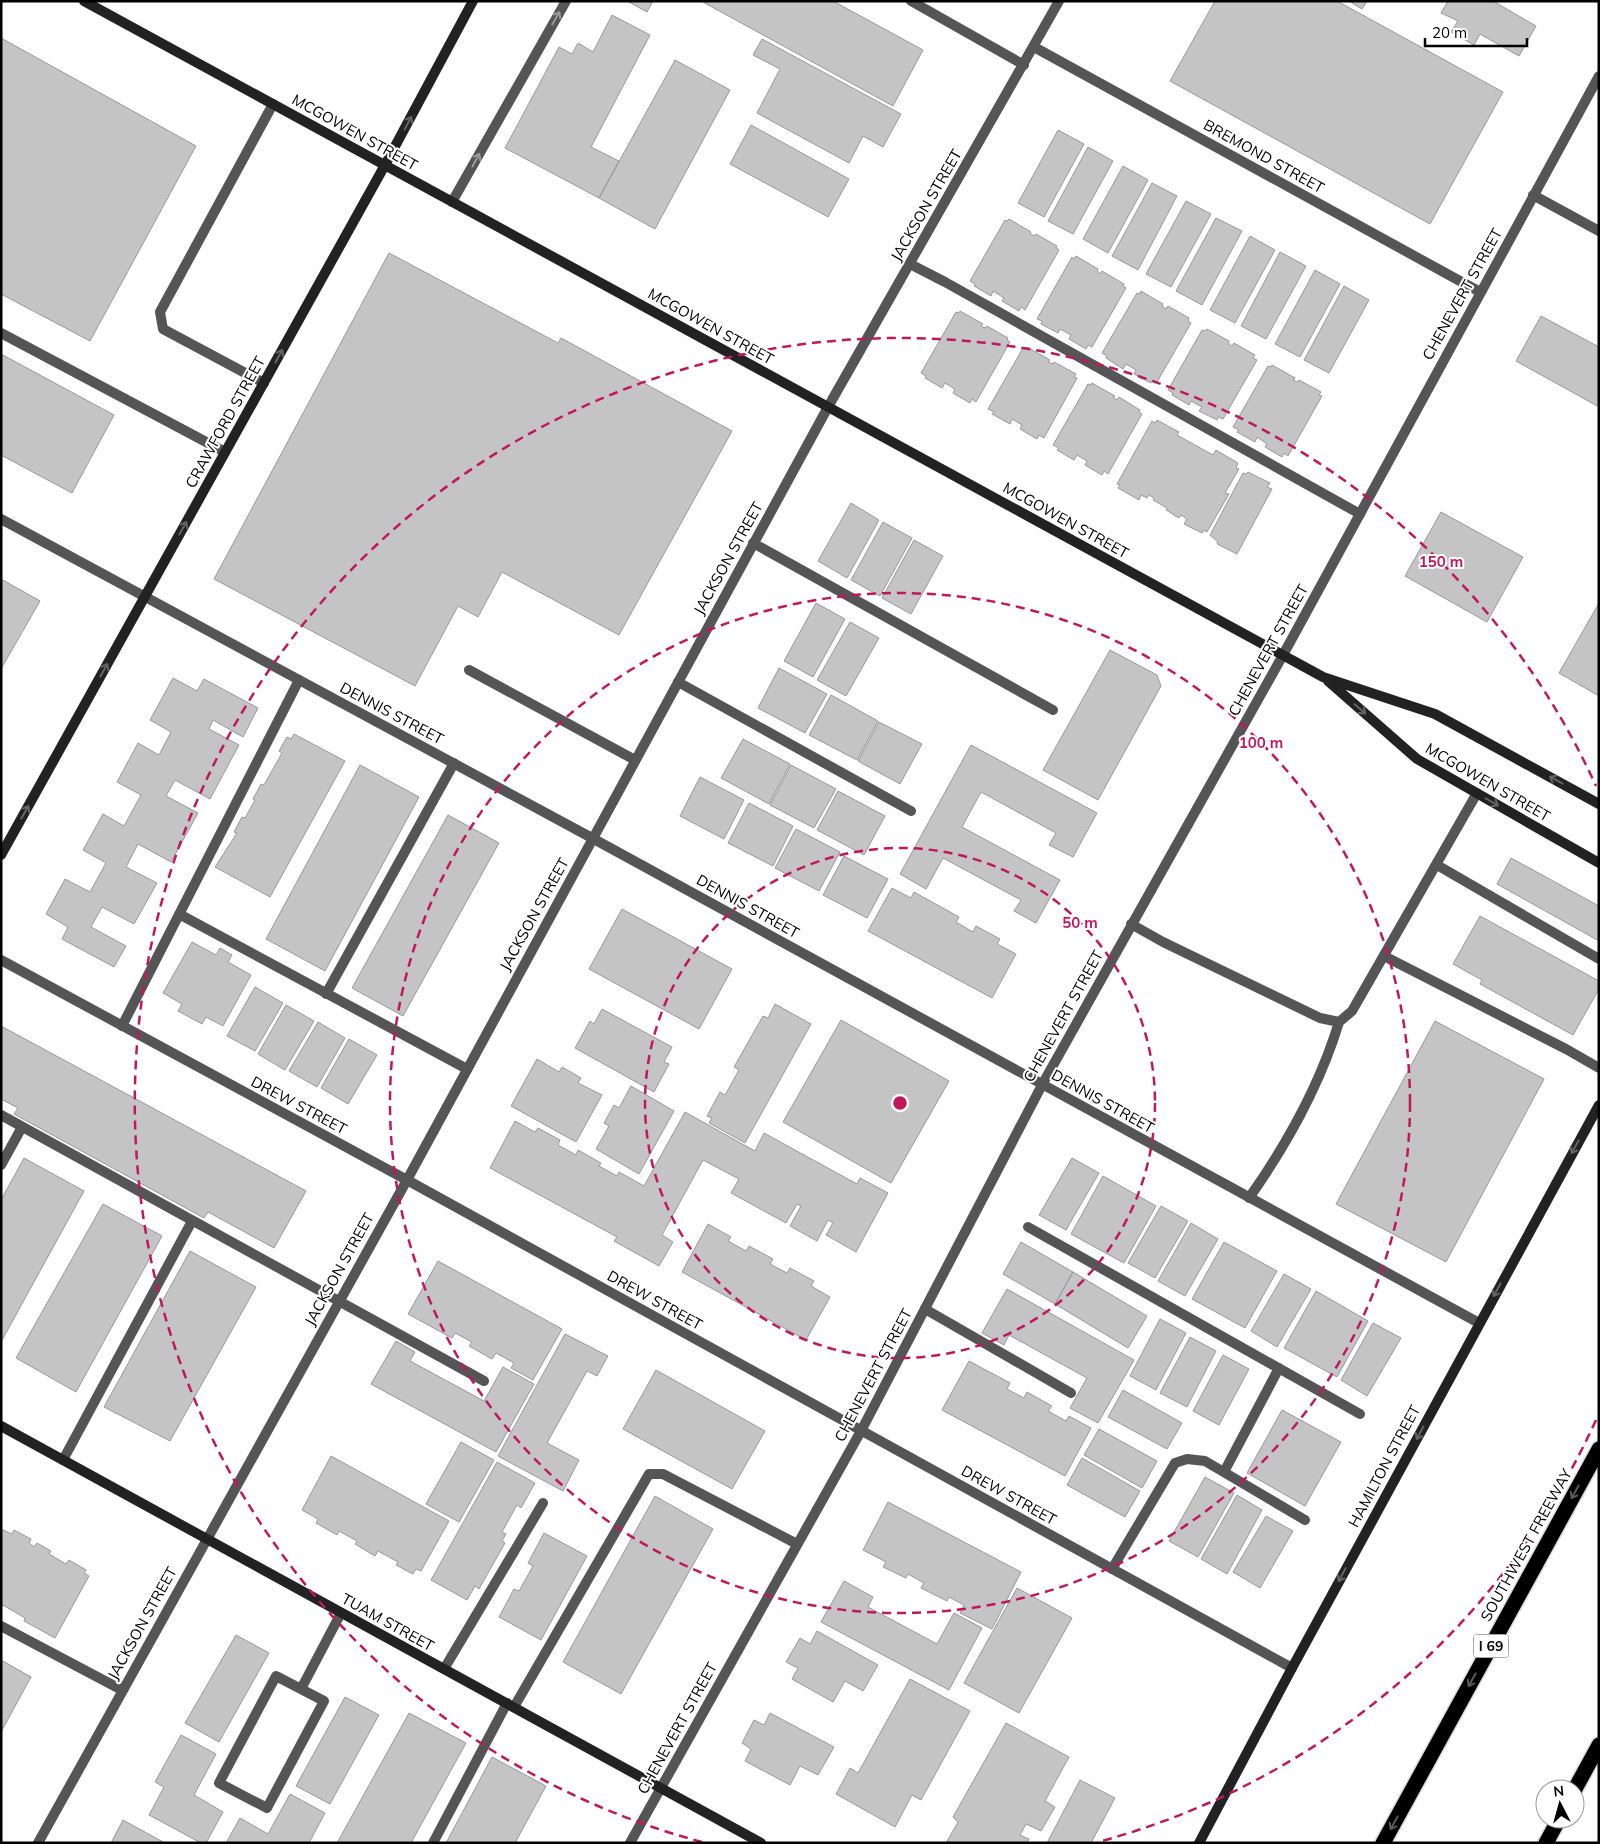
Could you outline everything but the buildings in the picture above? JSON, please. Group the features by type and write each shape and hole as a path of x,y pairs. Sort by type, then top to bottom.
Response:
{"highway":[{"name":"SOUTHWEST FREEWAY","path":"1383,1843 1599,1449"},
{"path":"1580,1779 1599,1745"},
{"path":"1546,1843 1554,1829"}],"street":[{"name":"MCGOWEN STREET","path":"84,1 1323,677 1435,714 1599,804"},
{"name":"CRAWFORD STREET","path":"1,855 385,166 472,1"},
{"path":"452,202 566,1"},
{"path":"910,1 1024,65"},
{"name":"JACKSON STREET","path":"38,1843 406,1180 828,407 1059,1"},
{"name":"BREMOND STREET","path":"1034,47 1480,292"},
{"name":"CHENEVERT STREET","path":"630,1843 861,1431 1042,1085 1283,655 1533,195 1595,91 1599,76"},
{"path":"264,383 163,328 160,312 273,104"},
{"path":"1533,195 1599,231"},
{"path":"910,264 1360,514"},
{"path":"1,333 225,452"},
{"name":"DENNIS STREET","path":"1,519 592,838 1479,1323"},
{"path":"753,543 1053,710"},
{"path":"469,670 635,760"},
{"name":"MCGOWEN STREET","path":"1323,677 1417,759 1599,863"},
{"path":"122,1026 299,680"},
{"path":"678,682 911,811"},
{"path":"326,994 454,763"},
{"path":"1249,1198 1269,1169 1307,1104 1339,1022 1352,1011 1477,793"},
{"path":"1437,865 1599,960"},
{"path":"179,914 467,1069"},
{"path":"1131,924 1163,942 1320,1018 1339,1022"},
{"path":"1384,956 1566,1049 1599,1068"},
{"name":"DREW STREET","path":"1,960 406,1180 1292,1668"},
{"name":"HAMILTON STREET","path":"1199,1843 1292,1668 1599,1105"},
{"path":"1,1116 484,1381"},
{"path":"1,1165 22,1127"},
{"path":"63,1460 192,1220"},
{"path":"1028,1228 1360,1414"},
{"path":"925,1309 1071,1394"},
{"path":"1224,1472 1279,1368"},
{"name":"TUAM STREET","path":"1,1426 761,1843"},
{"path":"1112,1569 1175,1463 1187,1459 1205,1461 1305,1520"},
{"path":"433,1843 510,1705 649,1474 663,1474 797,1544"},
{"path":"444,1669 543,1503"},
{"path":"301,1689 341,1613"},
{"path":"1,1626 122,1690"},
{"path":"276,1676 301,1689 324,1701 267,1808 220,1783 276,1676"}]}
